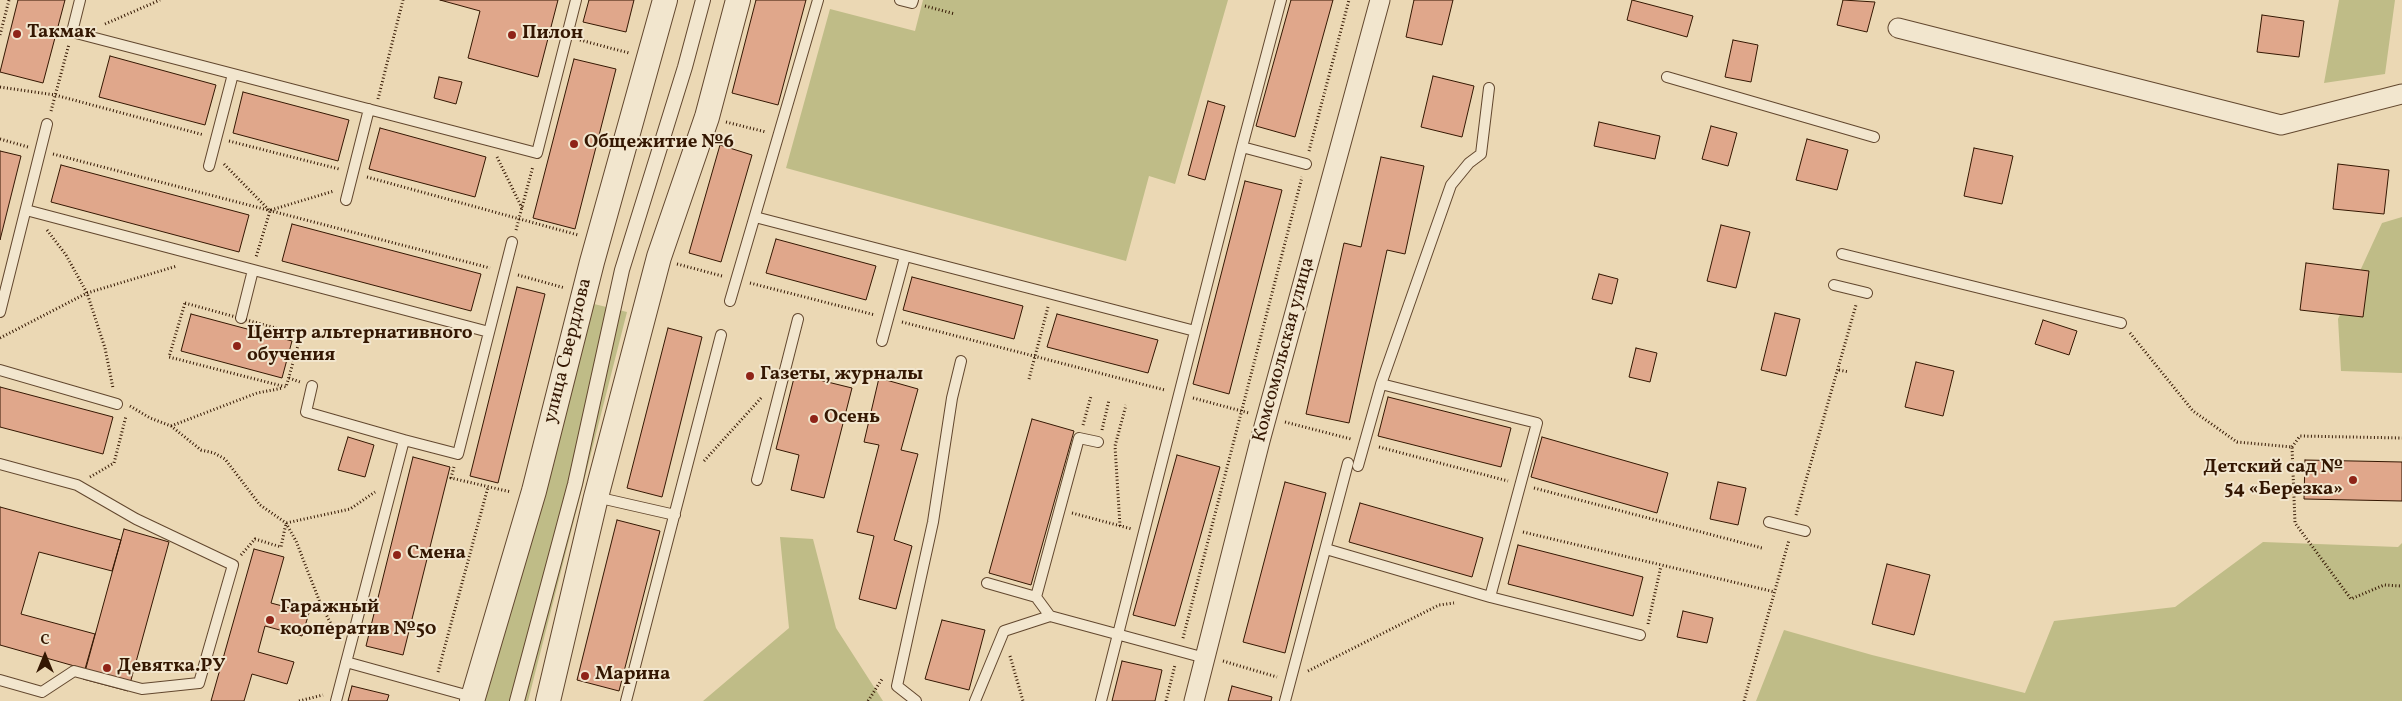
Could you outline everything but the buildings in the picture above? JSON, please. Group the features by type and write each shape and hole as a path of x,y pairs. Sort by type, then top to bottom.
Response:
{"street":[{"name":"улица Свердлова","path":"472,699 534,491 592,262 665,0"},
{"path":"517,701 575,484 624,262 685,67 703,0"},
{"path":"548,701 596,497 659,257 707,117 738,0"},
{"name":"Комсомольская улица","path":"1194,701 1214,659 1260,440 1380,0"},
{"path":"1898,28 2281,125 2402,94"}],"lane":[{"path":"80,0 77,33 537,153 576,0"},
{"path":"730,301 818,0"},
{"path":"900,0 912,3 913,0"},
{"path":"1100,701 1281,0"},
{"path":"209,166 233,74"},
{"path":"1667,77 1874,136"},
{"path":"1285,701 1326,548 1451,185 1469,163 1481,154 1489,88"},
{"path":"346,200 372,110"},
{"path":"0,312 47,124"},
{"path":"1242,147 1306,164"},
{"path":"26,210 489,332"},
{"path":"755,217 1195,332"},
{"path":"312,386 306,412 458,454 512,242"},
{"path":"1842,254 2121,323"},
{"path":"882,341 906,256"},
{"path":"241,318 253,270"},
{"path":"1834,285 1863,292"},
{"path":"757,480 798,319"},
{"path":"626,701 721,335"},
{"path":"916,701 897,686 932,522 952,398 961,361"},
{"path":"0,370 116,404"},
{"path":"1381,384 1537,423 1507,528 1490,597"},
{"path":"1036,597 1080,438 1100,438"},
{"path":"337,696 404,440"},
{"path":"0,464 77,485 136,519 233,565 199,683 142,689 74,672 42,692 0,680"},
{"path":"596,497 675,515"},
{"path":"1769,522 1805,531"},
{"path":"1326,548 1490,597 1640,636"},
{"path":"987,583 1036,597 1050,616"},
{"path":"975,701 1004,631 1050,616 1214,659"},
{"path":"346,662 434,686 472,699"}],"path":[{"path":"0,35 9,0"},
{"path":"47,124 77,33 160,0"},
{"path":"372,110 403,0"},
{"path":"1166,701 1349,0"},
{"path":"930,7 955,14"},
{"path":"707,117 779,135"},
{"path":"0,139 569,289"},
{"path":"489,141 522,208"},
{"path":"213,152 270,211"},
{"path":"512,242 537,153"},
{"path":"270,211 350,186"},
{"path":"26,210 43,226 66,255 87,293 106,348 116,404 129,406 150,418 171,426 201,450 225,459 260,505 286,524 296,541 321,605 340,642 346,662"},
{"path":"253,270 270,211"},
{"path":"0,338 87,293 205,257"},
{"path":"1744,701 1792,528 1863,292"},
{"path":"1030,379 1051,294"},
{"path":"185,303 301,335 286,387 169,357 185,303"},
{"path":"2121,323 2193,411 2237,442 2292,448"},
{"path":"1839,370 1848,372"},
{"path":"702,463 785,373"},
{"path":"171,426 257,393 286,387"},
{"path":"1082,430 1091,396"},
{"path":"1100,438 1109,400"},
{"path":"1120,526 1115,446 1126,405"},
{"path":"77,485 114,463 129,406"},
{"path":"2402,438 2300,436 2292,448 2295,524 2351,599 2384,585 2402,586"},
{"path":"286,524 350,509 394,478"},
{"path":"451,478 516,493"},
{"path":"434,686 488,487"},
{"path":"1060,510 1143,532"},
{"path":"233,565 255,539 281,547 286,524"},
{"path":"1507,528 1775,592"},
{"path":"1640,636 1647,625 1661,566"},
{"path":"1214,659 1290,680 1439,605 1456,602"},
{"path":"1004,631 1023,701"},
{"path":"299,701 337,696"}],"shaded area":[{"path":"923,0 1228,0 1175,184 1149,176 1126,261 786,168 830,9 915,31"},
{"path":"2339,0 2395,0 2385,74 2324,83"},
{"path":"2402,217 2402,373 2341,371 2338,319 2382,223"},
{"path":"594,304 627,312 528,701 485,701"},
{"path":"780,537 813,539 836,628 883,701 703,701 789,628"},
{"path":"2263,542 2398,547 2402,543 2402,701 1756,701 1784,630 1872,655 2025,693 2054,621 2175,607"}],"place":[{"name":"Такмак","path":"17,34"},
{"name":"Пилон","path":"512,35"},
{"name":"Общежитие №6","path":"574,144"},
{"name":"Центр альтернативного обучения","path":"237,346"},
{"name":"Газеты, журналы","path":"750,376"},
{"name":"Осень","path":"814,419"},
{"name":"Детский сад № 54 «Березка»","path":"2353,480"},
{"name":"Смена","path":"397,555"},
{"name":"Гаражный кооператив №50","path":"270,620"},
{"name":"Девятка.РУ","path":"107,668"},
{"name":"Марина","path":"585,676"}]}
